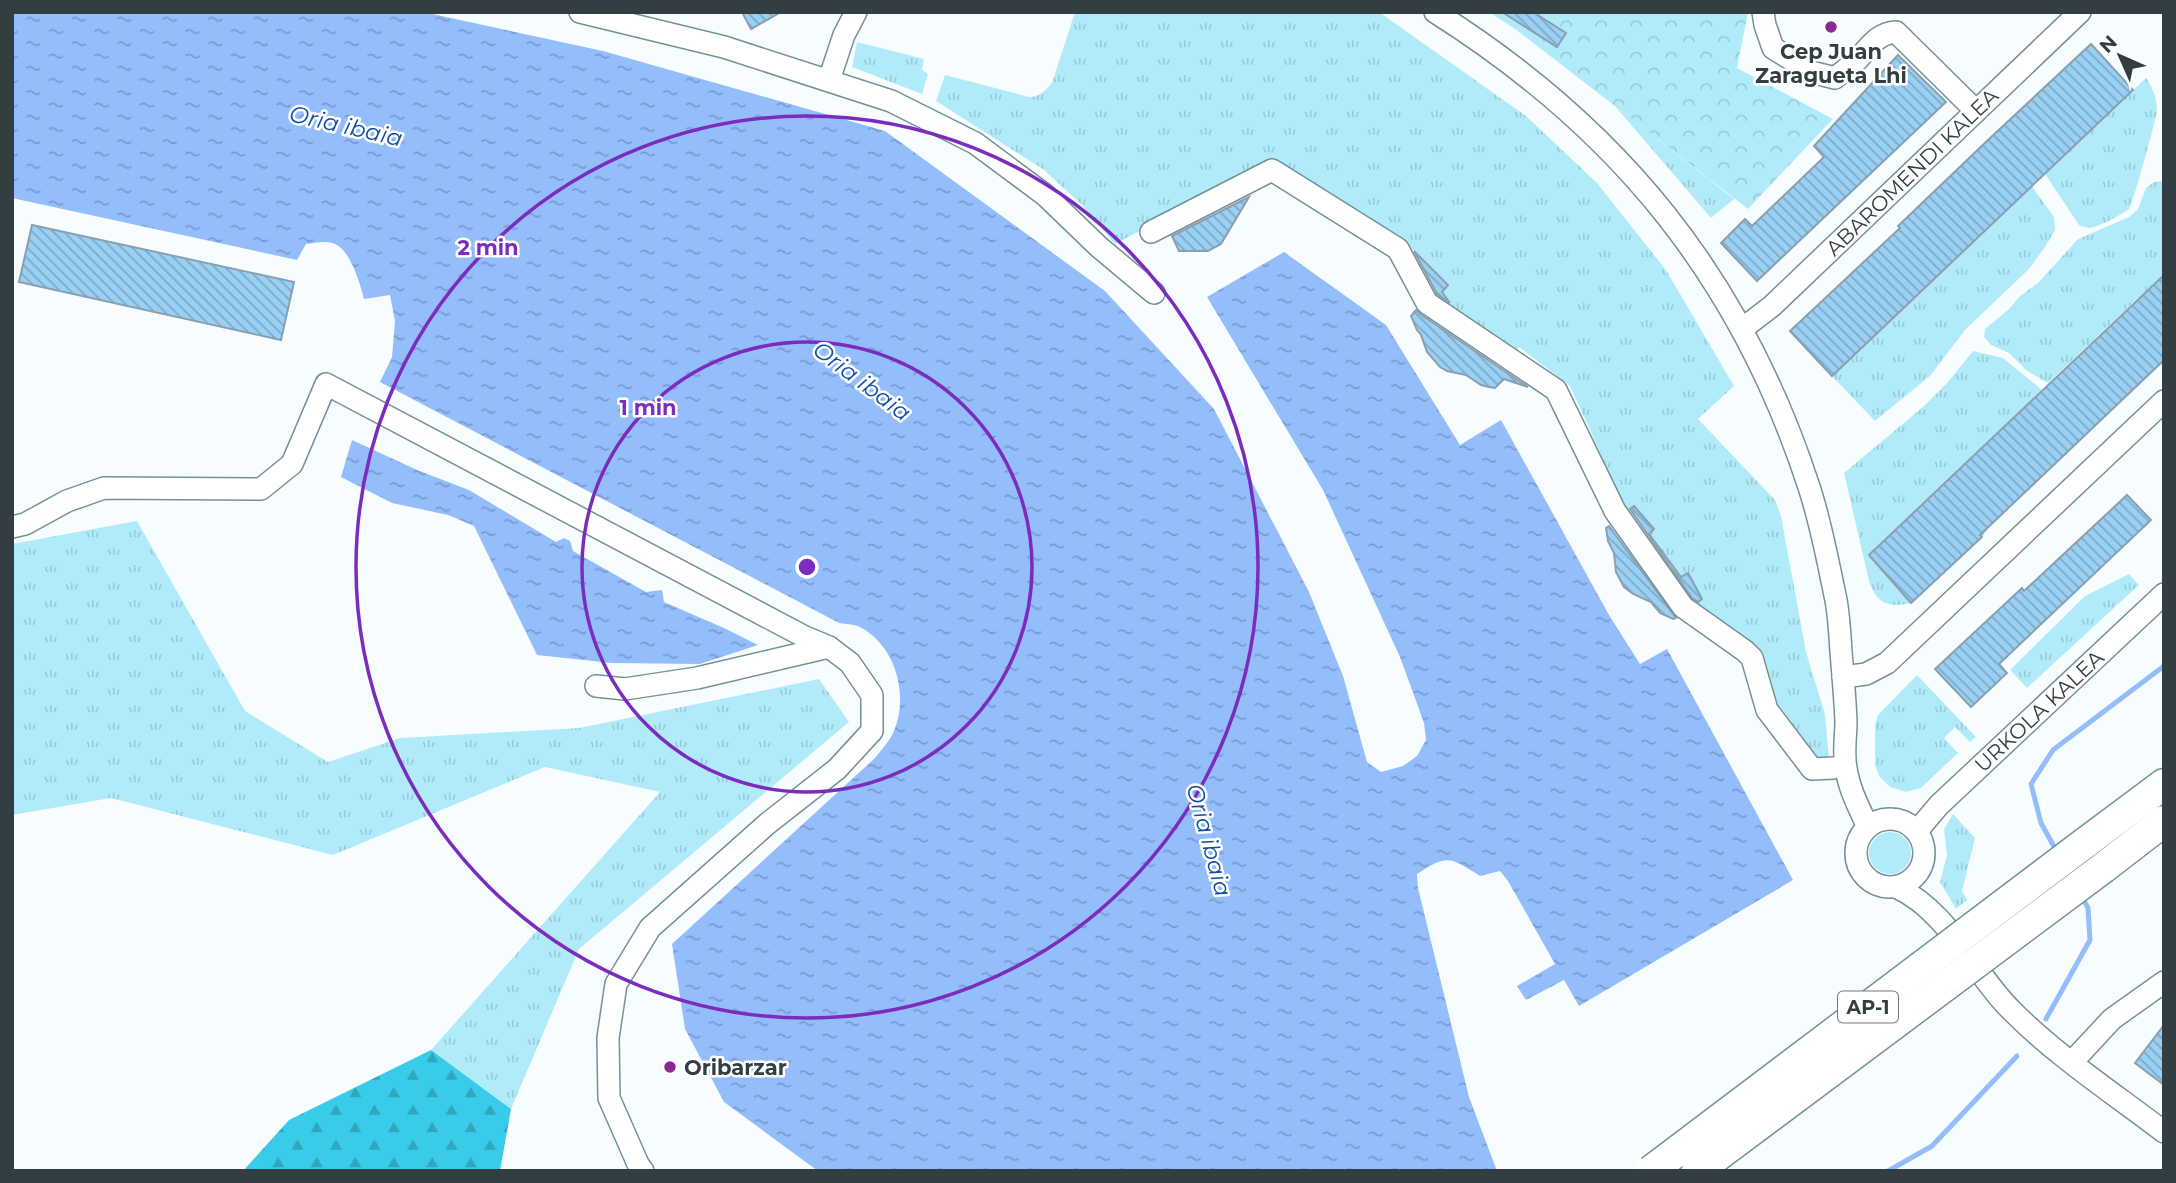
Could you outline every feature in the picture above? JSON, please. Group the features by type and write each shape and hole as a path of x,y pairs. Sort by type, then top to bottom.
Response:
{"highway":[{"name":"AP-1","path":"1651,1171 2164,784"},
{"name":"AP-1","path":"1697,1171 2164,821"}],"street":[{"path":"580,12 636,18 891,101 975,143 1045,195 1099,247 1154,293"},
{"path":"830,80 844,35 856,12"},
{"path":"1435,12 1511,63 1568,110 1631,172 1670,219 1704,267 1742,329 1788,427 1810,489 1828,558 1837,607 1846,720 1845,767 1858,806 1874,824"},
{"path":"1763,12 1773,48 1811,72 1835,78 1855,62 1878,37 1888,32 1896,32 1976,111"},
{"name":"ABAROMENDI KALEA","path":"1742,329 1772,306 2081,12"},
{"path":"1151,232 1272,170 1398,249 1427,303 1556,390 1615,511 1683,607 1752,658 1767,709 1812,769 1834,768"},
{"path":"12,527 25,524 67,501 104,488 261,489 292,464 326,384 805,637 829,647 850,663 872,695 872,731 837,769 767,824 650,928 616,984 608,1038 609,1098 636,1168"},
{"path":"1843,677 1866,674 1887,663 2164,401"},
{"name":"URKOLA KALEA","path":"1917,831 1939,805 2164,594"},
{"path":"596,686 625,689 697,678 829,647"},
{"path":"1896,887 1910,880 1921,868 1924,856 1923,842 1917,831 1894,819 1874,824 1861,835 1857,844 1857,864 1869,880 1908,892 1935,913 1984,980 2011,1011 2072,1062 2164,1132"},
{"path":"1921,868 1935,913"},
{"path":"2072,1062 2112,1019 2164,982"}],"green space":[{"path":"1075,12 1379,12 1526,116 1597,183 1666,270 1734,386 1698,419 1775,500 1781,516 1806,652 1825,714 1829,759 1817,760 1769,695 1695,604 1702,598 1688,574 1681,577 1649,534 1654,529 1635,506 1627,512 1570,386 1519,347 1512,355 1458,313 1442,292 1448,284 1406,243 1276,159 1115,244 1083,206 1044,170 936,101 945,75 1029,97 1042,93 1052,83"},
{"path":"1489,12 1748,12 1737,68 1833,119 1748,209 1518,31"},
{"path":"857,42 924,59 922,70 928,74 922,94 852,67"},
{"path":"2146,78 2154,92 2157,109 2129,209 2093,227 2079,225 2045,174"},
{"path":"1614,105 1734,199 1711,218"},
{"path":"2164,181 2164,275 2150,288 2164,303 2164,323 2139,297 2048,383 2027,371 2009,353 1991,345 1984,337 1985,329 2038,283 2078,239 2129,217 2138,209 2146,188 2154,182"},
{"path":"2031,185 2054,217 2055,230 2045,247 2029,269 1965,330 1930,376 1875,421 1832,376"},
{"path":"1973,351 2003,358 2040,388 2084,434 2036,396 1949,480 1991,524 1982,537 1911,603 1896,605 1884,602 1876,595 1869,581 1844,473 1923,407"},
{"path":"137,521 245,711 328,762 400,738 579,728 819,679 849,722 579,949 511,1109 431,1050 660,792 545,767 333,855 111,798 12,815 12,544"},
{"path":"2129,574 2139,585 2027,688 2010,670 2085,596"},
{"path":"1917,675 1976,737 1970,742 1955,727 1944,738 1958,753 1921,788 1906,792 1890,787 1879,776 1875,765 1875,725 1878,715"},
{"path":"1953,814 1975,838 1962,891 1967,900 1956,909 1940,882 1947,855 1944,829"},
{"path":"1890,832 1905,838 1911,853 1905,868 1890,874 1875,868 1869,853 1875,838"},
{"path":"431,1050 511,1109 500,1171 243,1171 289,1120"}],"water":[{"name":"Oria ibaia","path":"12,12 423,12 603,51 885,131 1105,291 1214,409 1309,592 1343,676 1367,762 1381,772 1403,766 1417,756 1426,740 1424,723 1400,657 1323,490 1207,297 1284,252 1386,325 1460,445 1501,420 1609,615 1640,664 1667,649 1793,880 1579,1006 1564,980 1526,1000 1517,986 1555,964 1500,871 1480,876 1448,860 1436,863 1417,874 1418,888 1469,1097 1497,1171 818,1171 724,1102 685,1029 672,944 875,758 888,742 894,731 900,702 896,673 883,646 860,627 839,623 380,382 392,357 395,321 390,295 364,299 346,253 335,244 306,244 297,260 12,198"},
{"path":"352,440 469,490 556,542 564,538 570,541 573,551 646,592 662,590 664,602 758,645 700,664 612,663 537,655 474,526 448,515 392,503 341,477"}],"building":[{"path":"742,12 781,12 751,29"},
{"path":"1502,12 1533,12 1566,33 1557,47"},
{"path":"2091,44 2133,90 1832,376 1790,331"},
{"path":"1898,55 1946,102 1757,281 1721,243 1745,219 1752,226 1824,157 1814,146"},
{"path":"1249,197 1221,244 1208,251 1179,251 1172,236"},
{"path":"32,225 294,282 281,340 19,282"},
{"path":"1414,251 1448,285 1442,292 1450,303 1437,294"},
{"path":"2164,275 2164,360 1911,603 1869,555"},
{"path":"1416,310 1528,387 1504,379 1495,388 1489,387 1466,375 1440,367 1427,352 1411,316"},
{"path":"2127,495 2151,520 1999,664 2007,673 1971,707 1935,669"},
{"path":"1634,506 1654,529 1649,534 1681,577 1688,573 1702,599 1698,602 1692,598 1630,509"},
{"path":"1609,526 1676,618 1660,613 1651,602 1624,587 1616,572 1614,553 1608,541 1606,528"},
{"path":"2164,1025 2164,1085 2135,1063"}],"waterway":[{"path":"2057,852 2041,823 2031,784 2053,750 2164,666"},
{"path":"2046,1019 2090,940 2088,908 2082,897"},
{"path":"1888,1171 1932,1146 2017,1056"}],"place":[{"name":"Cep Juan Zaragueta Lhi","path":"1831,27"},
{"name":"Oribarzar","path":"670,1067"}]}
